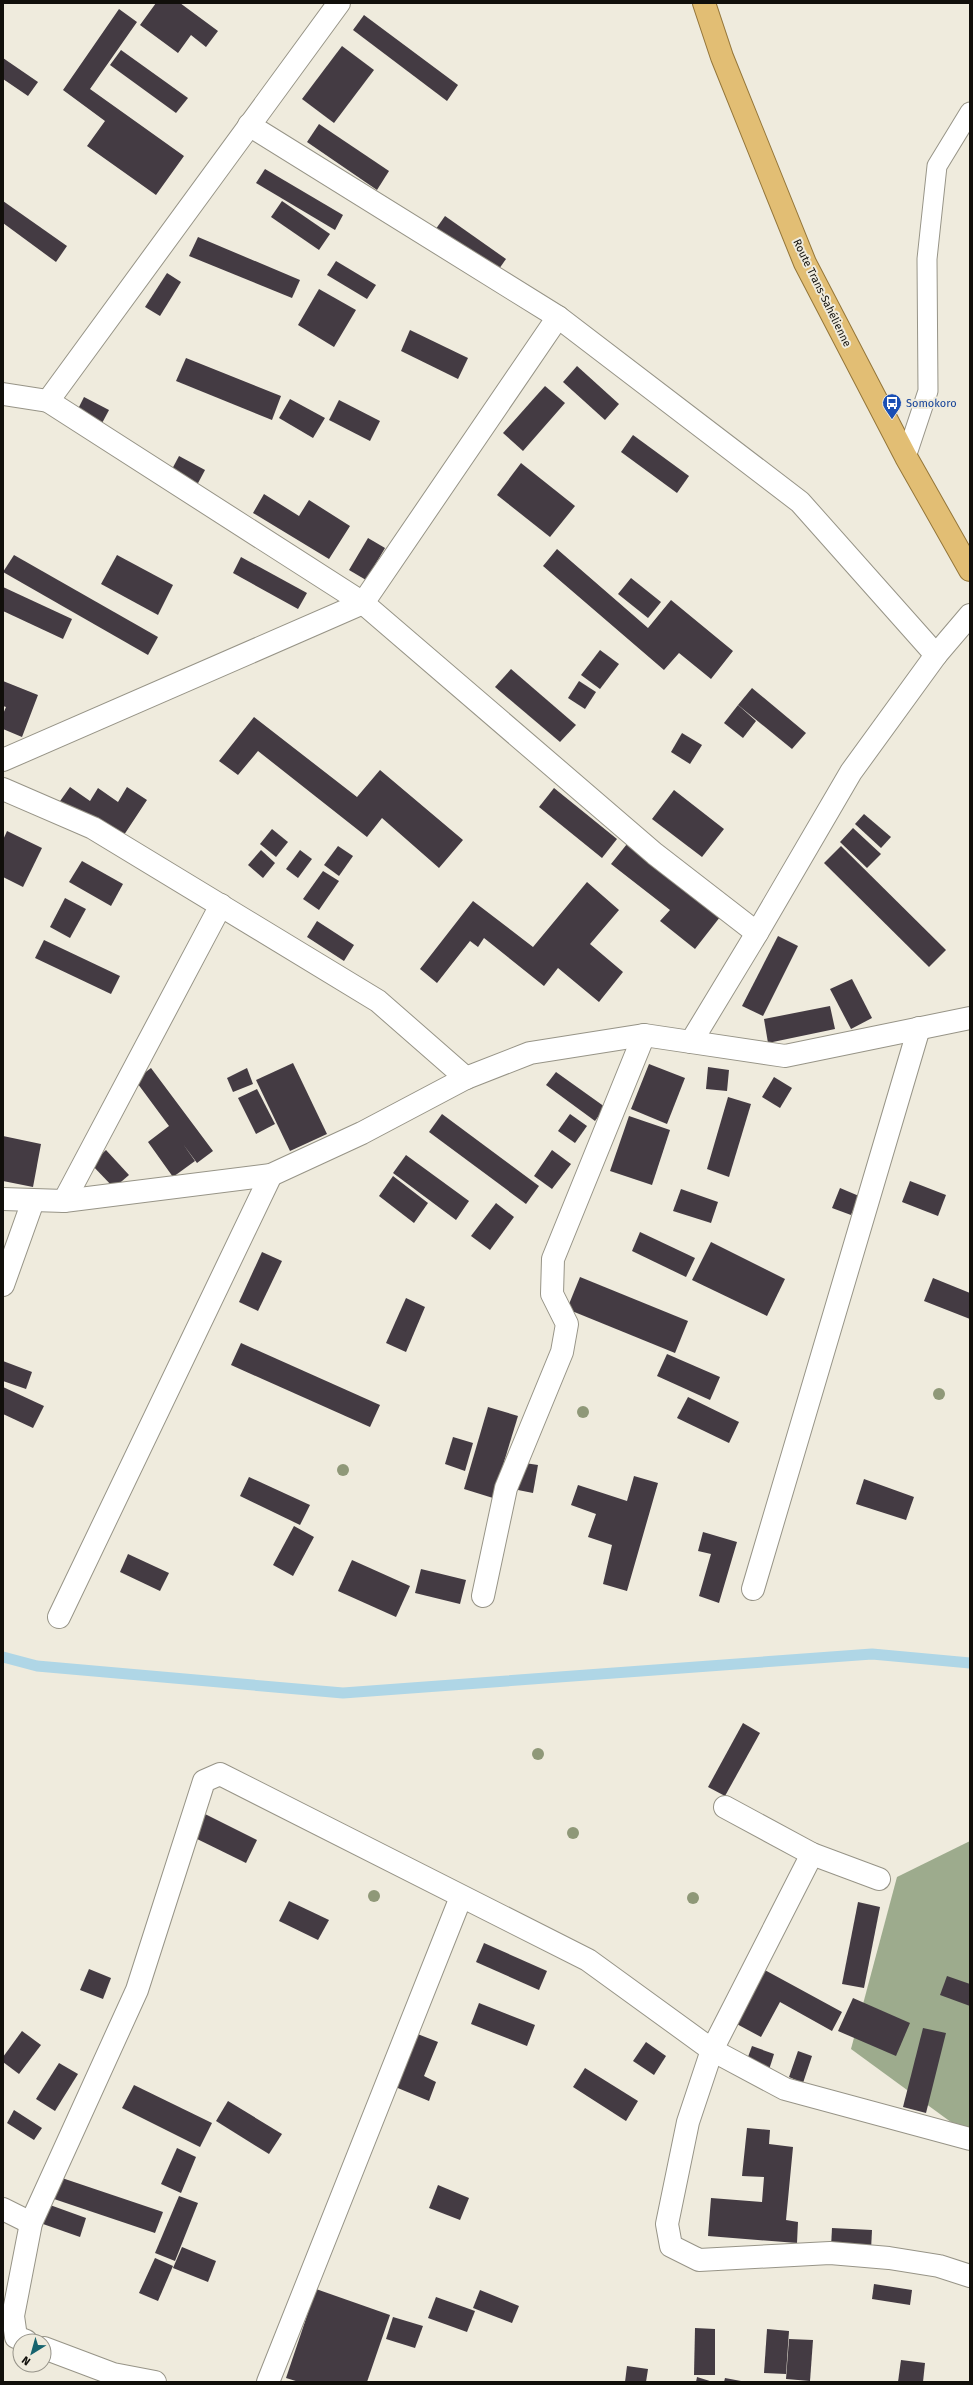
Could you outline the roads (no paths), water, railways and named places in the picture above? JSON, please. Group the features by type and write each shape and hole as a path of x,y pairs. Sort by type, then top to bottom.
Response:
{"highway":[{"name":"Route Trans-Sahélienne","path":"704,3 722,57 805,263 906,457 970,570"}],"street":[{"path":"48,401 339,3"},
{"path":"250,125 558,317 800,502 936,655"},
{"path":"3,760 363,603 558,317"},
{"path":"3,394 48,401 363,603 655,854 757,933"},
{"path":"691,1042 757,933 851,772 936,655 970,615"},
{"path":"3,789 92,828 378,1001 466,1078"},
{"path":"64,1201 221,905"},
{"path":"3,1199 64,1201 271,1175 362,1133 466,1078 530,1053 644,1035 785,1056 970,1018"},
{"path":"753,1589 919,1028"},
{"path":"483,1596 506,1488 562,1352 567,1324 552,1294 553,1259 644,1035"},
{"path":"59,1617 271,1175"},
{"path":"3,1285 33,1201"},
{"path":"14,2333 13,2316 31,2223 137,1990 204,1782 220,1774 588,1960 712,2050 785,2089 970,2139"},
{"path":"725,1807 812,1854 879,1880"},
{"path":"812,1854 712,2050 688,2122 666,2224 671,2246 699,2260 830,2253 889,2258 939,2266 970,2276"},
{"path":"268,2382 461,1897"},
{"path":"3,2209 31,2223"},
{"path":"52,2351 112,2374 154,2382"}],"lane":[{"path":"906,457 928,391 927,259 937,166 970,112"}],"waterway":[{"path":"3,1657 37,1666 343,1693 872,1654 970,1663"}],"place":[{"name":"Somokoro","path":"892,420"}]}
